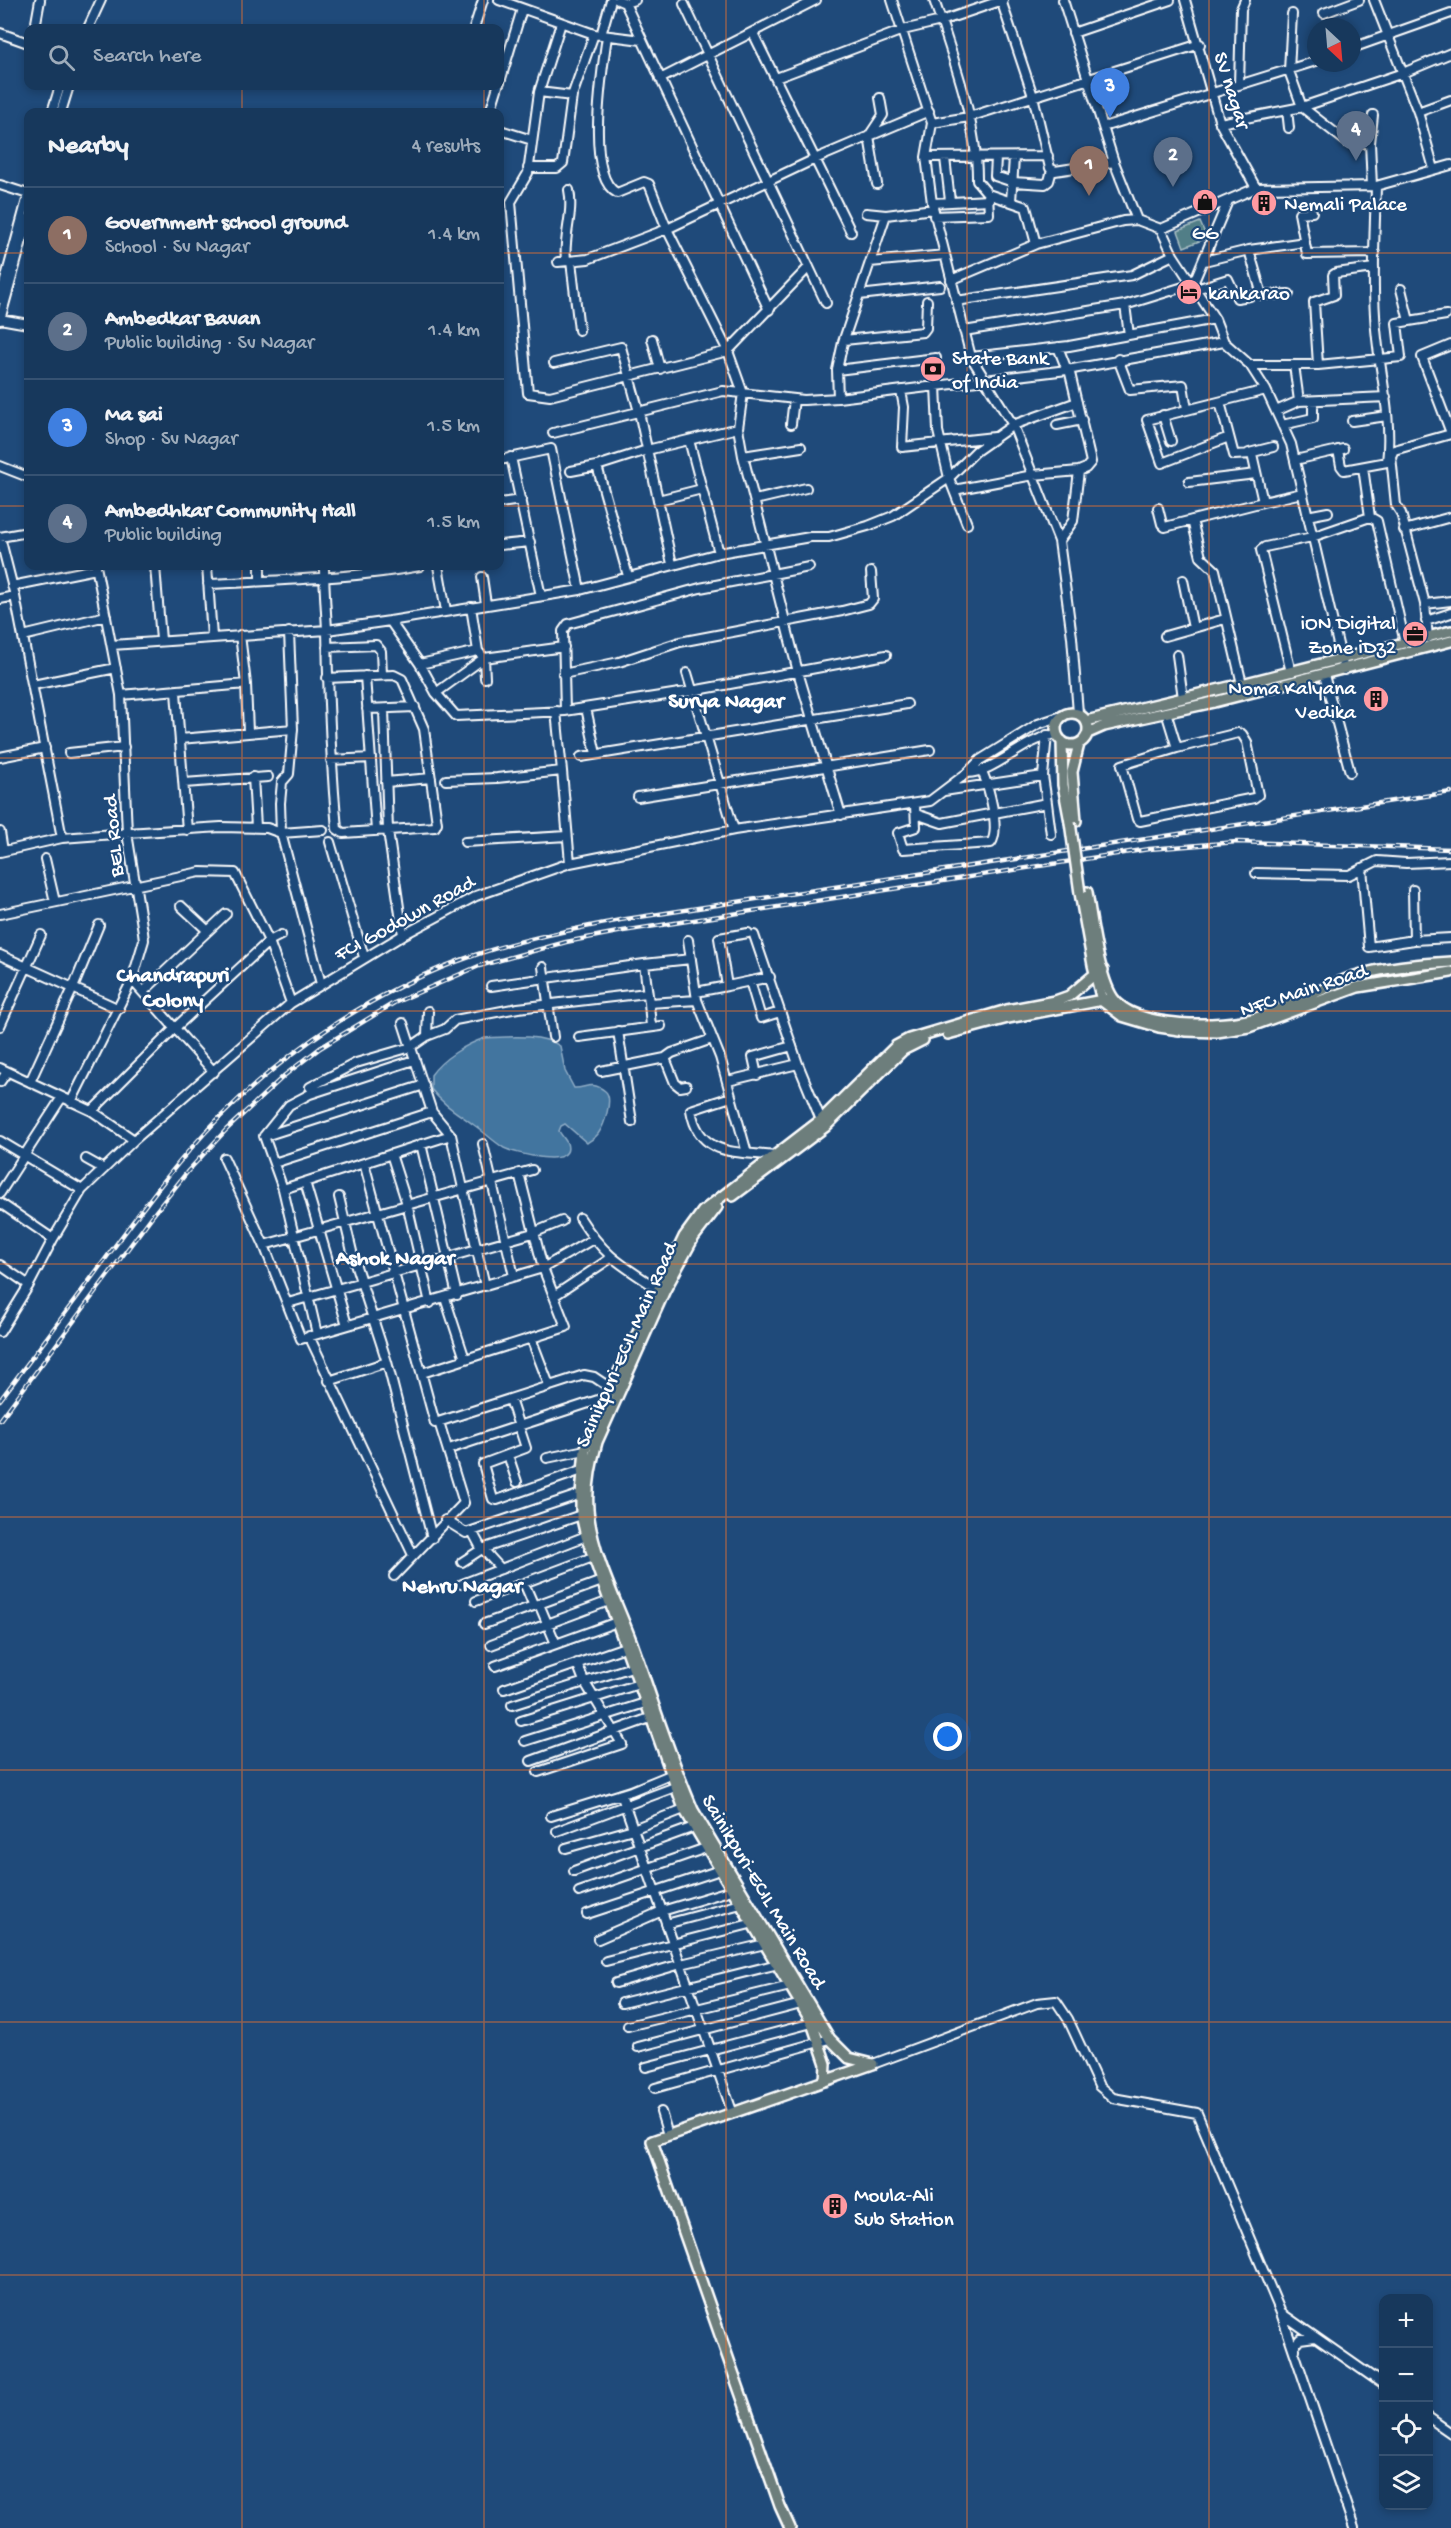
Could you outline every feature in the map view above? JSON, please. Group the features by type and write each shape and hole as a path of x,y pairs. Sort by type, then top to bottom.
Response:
{"main road":[{"path":"1086,721 1164,710 1183,698 1428,638 1451,630"},
{"path":"1102,1001 1073,821 1072,772 1078,744 1088,733 1104,726 1164,710 1324,675 1451,641"},
{"path":"1073,821 1063,785 1055,737 1062,716 1078,714 1086,721 1088,733"},
{"path":"1055,737 1070,745 1078,744"},
{"name":"NFC Main Road","path":"1113,998 1128,1011 1159,1021 1196,1024 1231,1023 1274,1011 1353,977 1376,971 1451,962"},
{"path":"1099,972 1113,998"},
{"name":"Sainikpuri-ECIL Main Road","path":"825,2081 826,2064 812,2023 754,1923 706,1848 684,1809 670,1775 586,1536 581,1515 580,1494 585,1450 657,1288 684,1238 703,1211 821,1120 885,1054 909,1039 1007,1010 1055,1001 1081,988 1099,972"},
{"name":"NFC Main Road","path":"1102,1001 1122,1016 1138,1023 1186,1031 1217,1032 1267,1022 1358,987 1451,972"},
{"name":"Sainikpuri-ECIL Main Road","path":"873,2064 849,2058 830,2039 693,1810 677,1772 599,1556 589,1518 587,1493 591,1463 612,1392 684,1252 708,1215 825,1127 903,1050 919,1042 1008,1017 1113,998"},
{"path":"790,2528 780,2506 652,2141 732,2111 873,2064"}],"street":[{"path":"36,24 40,0"},
{"path":"90,24 101,0"},
{"path":"475,24 483,0"},
{"path":"500,0 601,35 642,40"},
{"path":"528,168 557,168 563,163 572,96 601,35 611,0"},
{"path":"635,0 621,2 642,40 769,310"},
{"path":"660,79 816,0"},
{"path":"892,0 932,123 926,157 933,209 971,357 1013,425 1059,541 1072,637 1078,714"},
{"path":"866,213 886,215 933,209 987,214 990,212 988,197 977,181 977,158 969,117 934,0"},
{"path":"776,78 903,30 941,21 1001,0 1033,96 1052,170 1049,181 1045,184 1013,182 995,176 996,158"},
{"path":"1063,0 1114,162 1137,220"},
{"path":"1073,33 1170,0"},
{"name":"SV nagar","path":"1185,0 1200,44 1220,123 1256,188"},
{"path":"1239,85 1241,9 1245,0"},
{"path":"1324,13 1359,0"},
{"path":"1374,0 1418,112 1434,169"},
{"path":"684,4 826,303"},
{"path":"504,68 522,9"},
{"path":"1361,45 1451,13"},
{"path":"1292,14 1289,70 1302,107 1348,143 1370,143"},
{"path":"561,23 538,92 528,168 511,202 528,393 550,396 728,351 809,267"},
{"path":"0,33 24,42"},
{"path":"753,33 851,232"},
{"path":"601,35 597,135 602,172 611,190 616,192 645,182 649,184 667,229 728,351 743,393 738,428 743,456 775,574 798,672 841,814"},
{"path":"932,123 969,117 1200,44"},
{"path":"1220,123 1302,107 1403,73 1451,53"},
{"path":"1103,127 1307,64"},
{"path":"53,108 59,90"},
{"path":"62,108 68,90"},
{"path":"491,108 497,90"},
{"path":"538,92 572,96"},
{"path":"878,184 869,136 883,116 880,98"},
{"path":"1418,112 1451,100"},
{"path":"1287,110 1289,128"},
{"path":"565,261 597,256 667,229 769,183 815,159 929,111"},
{"path":"1295,460 1340,450 1342,470 1387,462 1386,397 1374,316 1374,186 1370,143 1373,115"},
{"path":"504,131 532,140"},
{"path":"926,157 1048,156"},
{"path":"945,158 950,201"},
{"path":"1011,201 1014,158"},
{"path":"1052,170 1114,162"},
{"path":"951,280 1036,244 1123,221 1137,220 1161,229 1256,188 1374,186 1451,165"},
{"path":"0,186 24,194"},
{"path":"569,190 573,207 564,247 579,330"},
{"path":"933,209 950,201 988,197 1011,201 1026,207 1036,244"},
{"path":"1194,286 1228,201"},
{"path":"0,300 4,266 24,207"},
{"path":"1312,212 1299,213 1307,254 1375,253"},
{"path":"838,398 837,370 844,340 886,215"},
{"path":"1161,229 1173,255 1215,319 1224,342 1250,365 1266,390 1291,444 1344,670"},
{"path":"24,233 0,319 24,323"},
{"path":"1204,261 1249,250 1305,242"},
{"path":"1249,250 1262,295 1289,294"},
{"path":"870,262 945,255"},
{"path":"956,301 1132,275 1173,255"},
{"path":"1318,365 1314,303 1334,296 1333,275 1336,273 1374,268"},
{"path":"964,331 1125,305 1228,279 1237,298 1250,296"},
{"path":"859,295 940,286"},
{"path":"1401,289 1409,321"},
{"path":"844,340 923,332 927,328 927,301"},
{"path":"1125,305 1129,335"},
{"path":"1250,365 1318,365 1401,357 1398,323 1446,315"},
{"path":"971,357 1058,347 1215,319"},
{"path":"652,339 660,369"},
{"path":"553,433 723,391 794,399 838,398 1068,370 1118,359 1224,342"},
{"path":"1428,638 1425,604 1401,513 1396,505 1391,456 1394,450 1451,434 1422,357 1451,345"},
{"path":"554,363 621,347 639,412 672,564"},
{"path":"954,490 1033,475 1079,471 1091,462 1068,370 1058,347"},
{"path":"837,370 936,358"},
{"path":"1118,359 1130,390 1182,384 1187,409"},
{"path":"1294,365 1299,401"},
{"path":"936,385 938,430 949,478 967,524"},
{"path":"1229,437 1162,464 1147,422 1148,418 1266,390"},
{"path":"901,391 904,407 902,447 995,436"},
{"path":"1276,411 1299,401 1386,397"},
{"path":"791,424 794,399"},
{"path":"1282,425 1313,418 1313,400"},
{"path":"112,645 327,630 390,621 580,590 719,553 810,537 829,537 893,516 949,478 995,436 1013,425 1077,402"},
{"path":"1220,402 1234,455 1273,447"},
{"path":"1163,415 1171,441"},
{"path":"1352,421 1387,416"},
{"path":"1057,425 1082,420"},
{"path":"571,471 738,428"},
{"path":"689,440 719,553"},
{"path":"743,456 801,447"},
{"path":"504,459 551,449 580,590"},
{"path":"1249,453 1252,454 1263,502"},
{"path":"511,457 541,596"},
{"path":"0,466 24,475"},
{"path":"597,466 628,576"},
{"path":"1363,467 1370,518"},
{"path":"1059,541 1073,521 1079,471"},
{"path":"1189,482 1256,474"},
{"path":"755,500 806,488"},
{"path":"658,500 702,489"},
{"path":"1158,508 1165,527 1302,494"},
{"path":"504,502 521,500"},
{"path":"1307,516 1328,512"},
{"path":"1404,530 1451,517"},
{"path":"1291,672 1261,550 1265,547 1312,537 1370,518 1377,521 1405,643"},
{"path":"1192,520 1201,557 1215,570 1242,684"},
{"path":"24,533 0,537 15,596 62,838"},
{"path":"504,545 530,542"},
{"path":"565,711 563,631 568,624 700,588 809,567"},
{"path":"12,586 83,570"},
{"name":"BEL Road","path":"71,1102 119,1009 132,980 144,940 127,833 121,695 97,570"},
{"path":"155,570 160,640"},
{"path":"207,570 212,637"},
{"path":"260,570 260,581"},
{"path":"324,570 327,678 331,760 337,829 343,833 435,827 437,823 424,729 402,679 394,675 327,678"},
{"path":"208,584 324,579 398,570"},
{"path":"439,570 446,611"},
{"path":"563,674 619,662 680,642 842,612 869,604 873,599 871,572"},
{"path":"482,577 486,604"},
{"path":"1183,580 1194,628"},
{"path":"0,599 15,596"},
{"path":"1425,604 1451,601"},
{"path":"471,607 485,678"},
{"path":"1426,621 1451,613"},
{"path":"23,636 106,616"},
{"path":"1165,636 1225,619"},
{"path":"390,621 420,664 436,693 456,716 565,711 692,691 886,655"},
{"path":"289,632 292,729 289,774 282,782 281,833 321,984"},
{"path":"240,636 246,684 248,732"},
{"path":"327,647 376,645 381,651 382,675"},
{"path":"420,664 481,654 564,647"},
{"path":"436,693 481,654"},
{"path":"1177,655 1183,698"},
{"path":"33,685 116,668"},
{"path":"687,673 734,830"},
{"path":"1324,675 1350,772"},
{"path":"365,676 376,831"},
{"path":"121,695 176,692 246,684"},
{"path":"176,692 187,830"},
{"path":"581,757 907,704"},
{"path":"367,710 415,707"},
{"path":"586,708 596,754"},
{"path":"384,709 388,831 403,935"},
{"path":"1164,710 1177,748"},
{"path":"556,711 570,863"},
{"name":"FCI Godown Road","path":"1,1327 29,1285 52,1239 82,1190 134,1140 291,1003 364,957 476,896 570,863 734,830 841,814 916,809 967,773 980,760 1018,735 1062,716"},
{"path":"180,739 292,729"},
{"path":"1240,732 1247,742 1258,795 1254,798 1140,821 1136,817 1122,765 1177,748 1240,732"},
{"path":"1051,834 1043,776 1055,737"},
{"name":"FCI Godown Road","path":"967,773 982,771 1031,740 1055,737"},
{"path":"69,753 124,747"},
{"path":"0,757 45,748"},
{"path":"638,797 930,750"},
{"path":"331,760 371,758"},
{"path":"446,780 497,778 562,771"},
{"path":"982,771 988,785 993,812 994,838 991,843 903,849 898,833 916,827 916,809 942,823 993,812 1047,802"},
{"path":"942,792 1043,776"},
{"path":"253,777 256,827"},
{"path":"184,783 268,777"},
{"path":"386,782 431,778"},
{"path":"0,832 2,851 62,838 127,833 256,827 281,833 323,830"},
{"path":"465,842 567,837"},
{"path":"330,842 364,957"},
{"path":"45,859 55,902"},
{"path":"1256,873 1349,875 1377,861 1406,863 1451,861"},
{"path":"1362,868 1369,946 1451,938"},
{"path":"0,914 200,872 235,873 269,941 291,1003"},
{"path":"1413,890 1414,940"},
{"path":"181,906 208,931"},
{"path":"143,992 226,914"},
{"path":"30,1083 99,925"},
{"path":"727,986 720,938 751,934 770,977 798,1064 821,1120"},
{"path":"0,1026 41,935"},
{"path":"92,1111 176,1027 269,941 281,935"},
{"path":"688,940 696,996 728,1081 747,1153"},
{"path":"0,956 119,1009"},
{"path":"491,986 691,959"},
{"path":"644,964 651,1027"},
{"path":"543,967 553,1037"},
{"path":"649,1004 696,996 727,986 770,977"},
{"path":"132,980 214,1072"},
{"path":"750,981 761,1018 780,1012"},
{"path":"310,1087 356,1063 411,1047 427,1036 445,1029 455,1020 548,1004 647,993"},
{"path":"427,1036 428,1011"},
{"path":"403,1023 432,1112 451,1135 485,1286"},
{"path":"579,1037 661,1026"},
{"path":"618,1031 632,1122"},
{"path":"601,1071 665,1059 672,1053 712,1039"},
{"path":"757,1075 753,1058 792,1046"},
{"path":"665,1059 675,1083 680,1087 686,1086"},
{"path":"264,1136 289,1105 310,1094 414,1060"},
{"path":"728,1081 798,1064"},
{"path":"0,1082 3,1070 92,1111 134,1140"},
{"path":"264,1136 423,1085"},
{"path":"0,1193 62,1097"},
{"path":"731,1097 691,1110 693,1122 702,1139 721,1151 776,1156"},
{"path":"274,1164 432,1112"},
{"path":"282,1189 451,1135"},
{"path":"264,1136 295,1237 313,1335 329,1380 413,1555"},
{"path":"0,1141 82,1190"},
{"path":"421,1144 457,1295"},
{"path":"483,1144 513,1276"},
{"path":"391,1154 407,1204 429,1303"},
{"path":"224,1158 264,1245 301,1339 543,1268 593,1239"},
{"path":"86,1159 104,1169"},
{"path":"364,1163 433,1420 439,1422 584,1375 594,1377 612,1392"},
{"path":"264,1245 532,1170"},
{"path":"422,1373 566,1327 543,1268 519,1173"},
{"path":"305,1182 347,1325"},
{"path":"339,1197 361,1282 387,1362 432,1539"},
{"path":"0,1203 52,1239"},
{"path":"580,1218 593,1239 611,1258 657,1288"},
{"path":"288,1303 477,1247 533,1233 561,1221"},
{"path":"554,1296 611,1258"},
{"path":"0,1265 29,1285"},
{"path":"445,1298 465,1359"},
{"path":"531,1338 549,1385"},
{"path":"329,1380 387,1362"},
{"path":"448,1449 612,1392"},
{"path":"510,1399 526,1448 482,1466 494,1500 582,1470"},
{"path":"394,1576 432,1539 446,1520 464,1503 439,1422"},
{"path":"547,1458 585,1450"},
{"path":"508,1455 517,1482"},
{"path":"446,1520 466,1533 580,1494"},
{"path":"462,1562 482,1549 581,1515"},
{"path":"472,1531 482,1549 501,1569"},
{"path":"462,1584 586,1536"},
{"path":"476,1601 593,1557"},
{"path":"484,1624 602,1581"},
{"path":"524,1583 556,1644"},
{"path":"491,1645 609,1601"},
{"path":"495,1666 617,1622"},
{"path":"504,1689 625,1647"},
{"path":"538,1772 622,1744 594,1698 577,1663"},
{"path":"512,1705 632,1667"},
{"path":"521,1721 639,1684"},
{"path":"525,1741 645,1703"},
{"path":"531,1761 650,1718"},
{"path":"551,1816 621,1794 670,1775"},
{"path":"557,1831 675,1787"},
{"path":"621,1794 732,2111"},
{"path":"566,1848 633,1830 684,1809"},
{"path":"574,1871 694,1827"},
{"path":"579,1892 706,1848"},
{"path":"587,1914 720,1870"},
{"path":"598,1939 662,1911 732,1890"},
{"path":"666,1924 741,1904"},
{"path":"606,1961 754,1923"},
{"path":"616,1983 681,1964 765,1944"},
{"path":"622,2003 778,1964"},
{"path":"628,2026 790,1986"},
{"path":"873,2064 1037,2003 1056,2001 1068,2019 1099,2086 1113,2098 1197,2113 1281,2313 1354,2528"},
{"path":"638,2047 801,2004"},
{"path":"646,2067 812,2023"},
{"path":"655,2088 830,2039"},
{"path":"661,2112 668,2135"},
{"path":"1281,2313 1379,2382"},
{"path":"1295,2354 1295,2344 1300,2339 1315,2337"},
{"path":"1433,2420 1451,2433"}],"green space":[{"path":"1200,222 1207,238 1184,247 1178,231"}],"water":[{"path":"533,1037 560,1046 565,1071 574,1088 596,1086 608,1095 607,1112 597,1135 587,1143 565,1124 559,1131 567,1143 567,1151 562,1156 543,1158 531,1156 504,1148 446,1104 431,1089 431,1075 441,1063 455,1053 485,1038"}],"railway":[{"path":"0,1400 161,1185 217,1120 274,1068 337,1023 370,1003 439,969 511,944 620,920 1451,792"},
{"path":"0,1420 153,1215 188,1171 226,1130 285,1075 320,1048 394,1003 479,966 566,942 623,931 1149,849 1237,842 1451,849"}],"place":[{"name":"Ma sai","path":"1110,118"},
{"name":"Ambedhkar Community Hall","path":"1356,161"},
{"name":"Ambedkar Bavan","path":"1173,187"},
{"name":"Government school ground","path":"1089,196"},
{"name":"GG","path":"1205,202"},
{"name":"Nemali Palace","path":"1264,203"},
{"name":"kankarao","path":"1189,292"},
{"name":"State Bank of India","path":"933,369"},
{"name":"iON Digital Zone iDz2","path":"1415,634"},
{"name":"Noma Kalyana Vedika","path":"1376,699"},
{"name":"Moula-Ali Sub Station","path":"835,2206"}],"district":[{"name":"Surya Nagar","path":"726,699"},
{"name":"Chandrapuri Colony","path":"173,986"},
{"name":"Ashok Nagar","path":"395,1256"},
{"name":"Nehru Nagar","path":"462,1584"}]}
